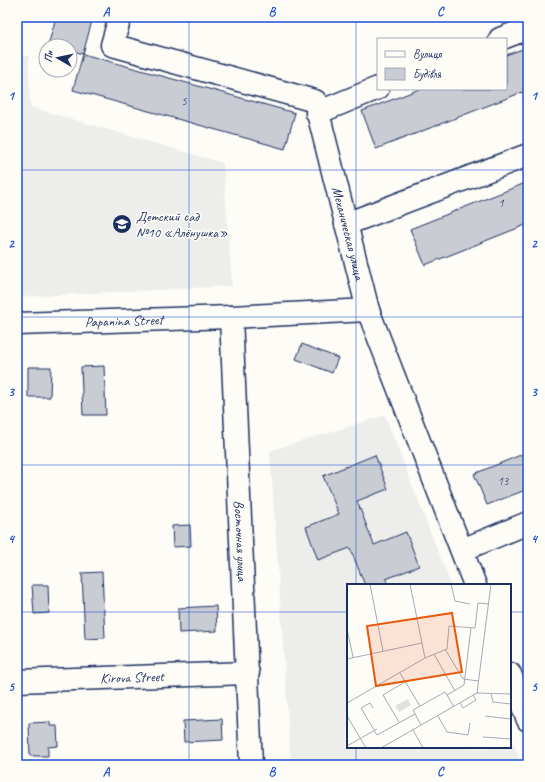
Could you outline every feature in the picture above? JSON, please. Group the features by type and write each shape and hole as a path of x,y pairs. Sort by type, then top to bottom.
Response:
{"street":[{"name":"Механическая улица","path":"120,17 112,45 315,101 368,310 475,584"},
{"path":"503,38 528,28"},
{"path":"317,113 377,88"},
{"path":"346,224 528,155"},
{"name":"Papanina Street","path":"17,324 231,317 368,310"},
{"name":"Восточная улица","path":"231,317 251,765"},
{"path":"462,550 528,523"},
{"name":"Kirova Street","path":"17,681 248,673"},
{"path":"511,677 528,720"}],"shaded area":[{"name":"Детский сад №10 «Алёнушка»","path":"29,56 30,107 223,163 232,286 17,297 17,57"},
{"path":"385,415 451,584 347,584 347,748 511,748 511,738 522,765 291,765 270,451"}],"building":[{"path":"56,17 93,17 83,54 78,52 78,38 50,38"},
{"path":"528,47 528,90 376,149 362,111 417,90 507,90 507,55"},
{"path":"83,54 295,113 285,149 73,90 76,78 78,78 78,72"},
{"path":"528,182 528,224 425,265 410,229"},
{"path":"302,344 338,358 332,373 296,359"},
{"path":"104,366 106,415 83,415 81,367"},
{"path":"28,367 51,367 50,397 28,397"},
{"path":"528,452 528,489 487,505 474,474"},
{"path":"375,455 388,489 357,501 374,545 406,532 419,566 386,579 388,584 365,584 350,548 318,560 306,527 339,514 323,476"},
{"path":"190,525 191,546 173,547 172,526"},
{"path":"102,572 105,638 85,639 82,573"},
{"path":"32,585 48,585 49,613 34,614"},
{"path":"216,606 217,631 179,633 178,608"},
{"path":"222,719 223,740 184,742 183,721"},
{"path":"50,722 50,726 57,726 58,746 48,747 48,756 30,756 29,723"}],"place":[{"name":"Детский сад №10 «Алёнушка»","path":"122,224"}]}
